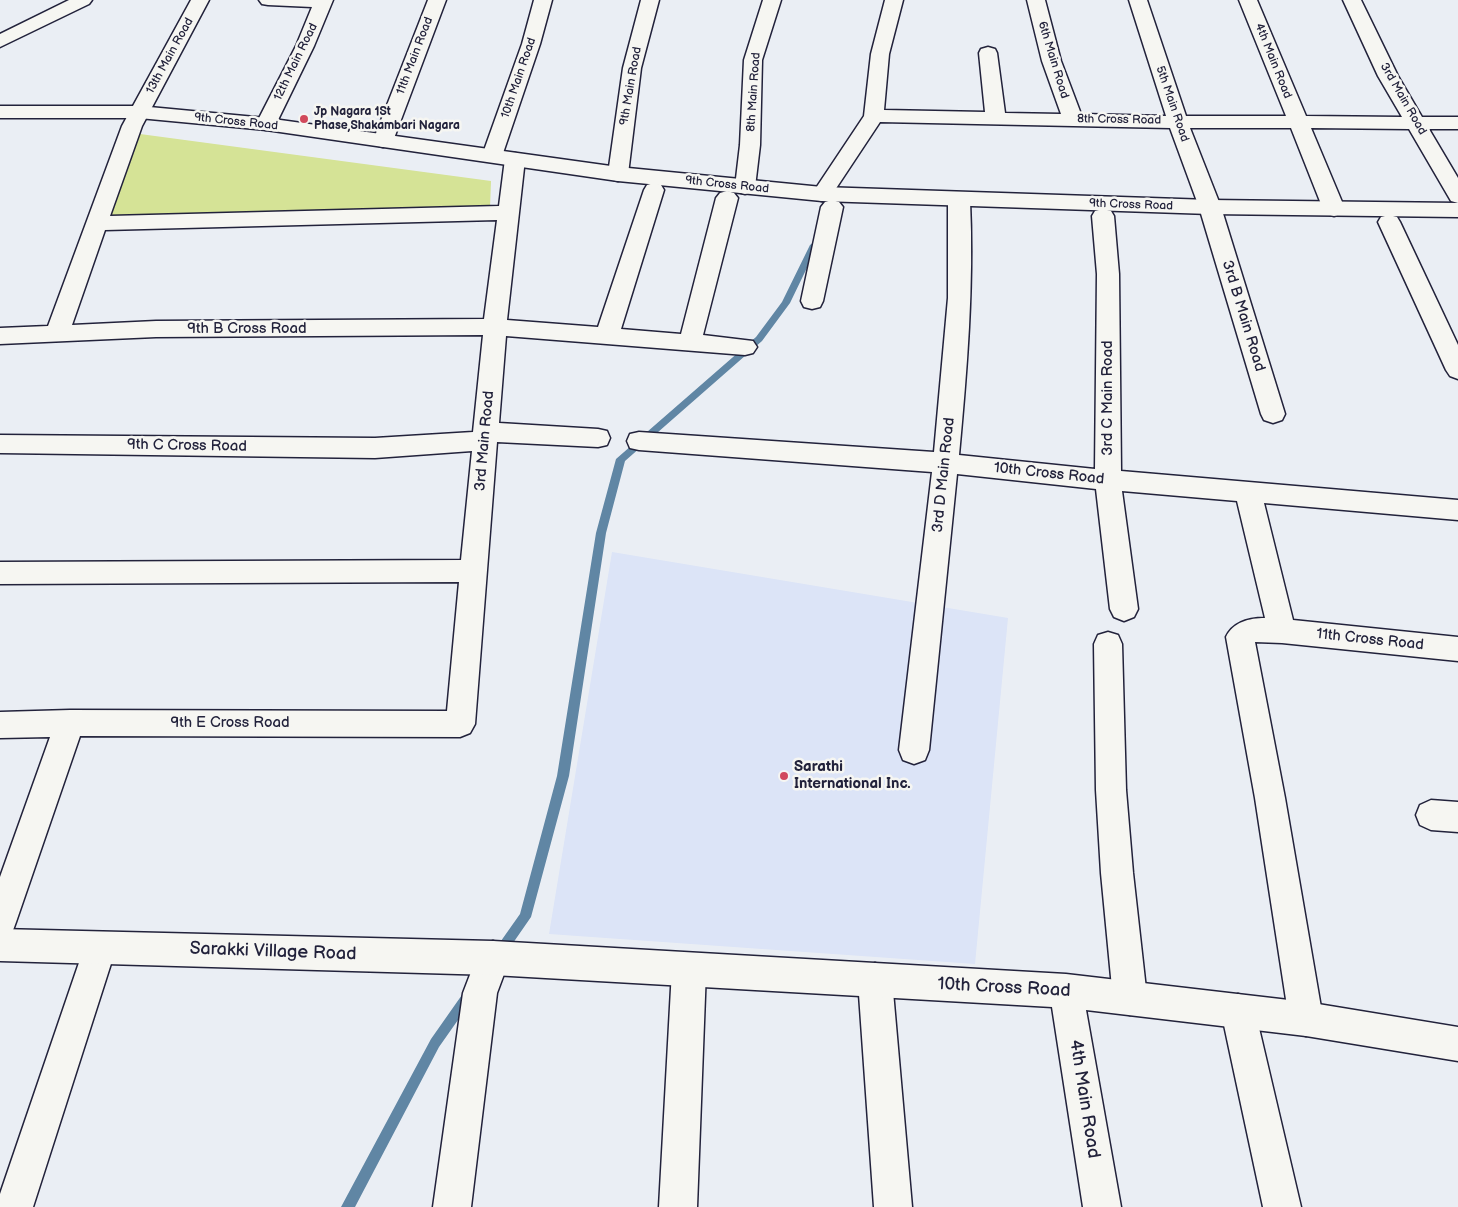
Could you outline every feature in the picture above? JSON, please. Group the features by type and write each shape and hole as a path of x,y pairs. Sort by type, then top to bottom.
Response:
{"street":[{"path":"0,41 83,0"},
{"name":"13th Main Road","path":"57,334 136,119 200,0"},
{"path":"268,0 323,1"},
{"name":"11th Main Road","path":"383,141 437,0"},
{"name":"10th Main Road","path":"507,163 531,44 543,0"},
{"name":"9th Main Road","path":"618,174 632,68 650,0"},
{"name":"8th Main Road","path":"690,342 750,145 753,60 772,0"},
{"path":"812,301 827,201 874,116 880,54 894,0"},
{"name":"6th Main Road","path":"1036,0 1042,31 1056,78 1073,120"},
{"name":"5th Main Road","path":"1138,0 1178,122 1211,213"},
{"name":"4th Main Road","path":"1248,0 1334,208"},
{"name":"3rd Main Road","path":"1352,0 1388,76 1458,196"},
{"name":"12th Main Road","path":"266,124 305,46 323,1"},
{"path":"988,53 996,118"},
{"name":"9th Cross Road","path":"0,112 266,124 383,141 654,190 736,192"},
{"name":"8th Cross Road","path":"874,116 1178,122 1458,123"},
{"name":"9th Cross Road","path":"0,124 136,119 259,137 618,174 736,192 827,201 1211,213 1458,224"},
{"name":"3rd Main Road","path":"460,724 495,327 509,213 507,163"},
{"path":"607,336 654,190"},
{"name":"9th Cross Road","path":"959,206 1103,216 1334,208 1458,210"},
{"name":"3rd D Main Road","path":"914,750 946,463 957,324 959,206"},
{"path":"98,223 509,213"},
{"name":"3rd B Main Road","path":"1211,213 1273,414"},
{"name":"3rd C Main Road","path":"1103,216 1108,274 1108,480 1124,609"},
{"path":"1388,222 1458,370"},
{"name":"9th B Cross Road","path":"0,336 156,329 495,327 745,347"},
{"name":"9th C Cross Road","path":"0,444 375,448 486,437 598,438"},
{"name":"10th Cross Road","path":"639,441 946,463 1108,480 1458,510"},
{"path":"1248,492 1282,631"},
{"path":"0,573 474,571"},
{"name":"11th Cross Road","path":"1306,1019 1270,798 1240,637 1244,632 1250,630 1282,631 1458,649"},
{"path":"1108,644 1111,790 1117,873 1130,998"},
{"path":"0,922 70,723"},
{"name":"9th E Cross Road","path":"0,725 70,723 460,724"},
{"name":"Sarakki Village Road","path":"0,945 493,958 546,962"},
{"path":"14,1207 100,948"},
{"path":"452,1207 480,993 493,958"},
{"name":"10th Cross Road","path":"546,962 1066,991 1306,1019 1458,1044"},
{"path":"678,1207 689,970"},
{"path":"875,980 893,1207"},
{"name":"4th Main Road","path":"1066,991 1102,1207"},
{"path":"1238,1011 1282,1207"}],"shaded area":[{"name":"Sarathi International Inc.","path":"612,552 1008,618 975,964 549,934"}],"green space":[{"path":"140,134 491,181 490,208 106,216"}],"waterway":[{"path":"500,952 525,917 563,776 601,533 621,459 759,339 786,303 814,245"},
{"path":"348,1207 435,1043 468,996"}],"place":[{"name":"Jp Nagara 1St Phase,Shakambari Nagara","path":"304,119"},
{"name":"Sarathi International Inc.","path":"784,776"}]}
